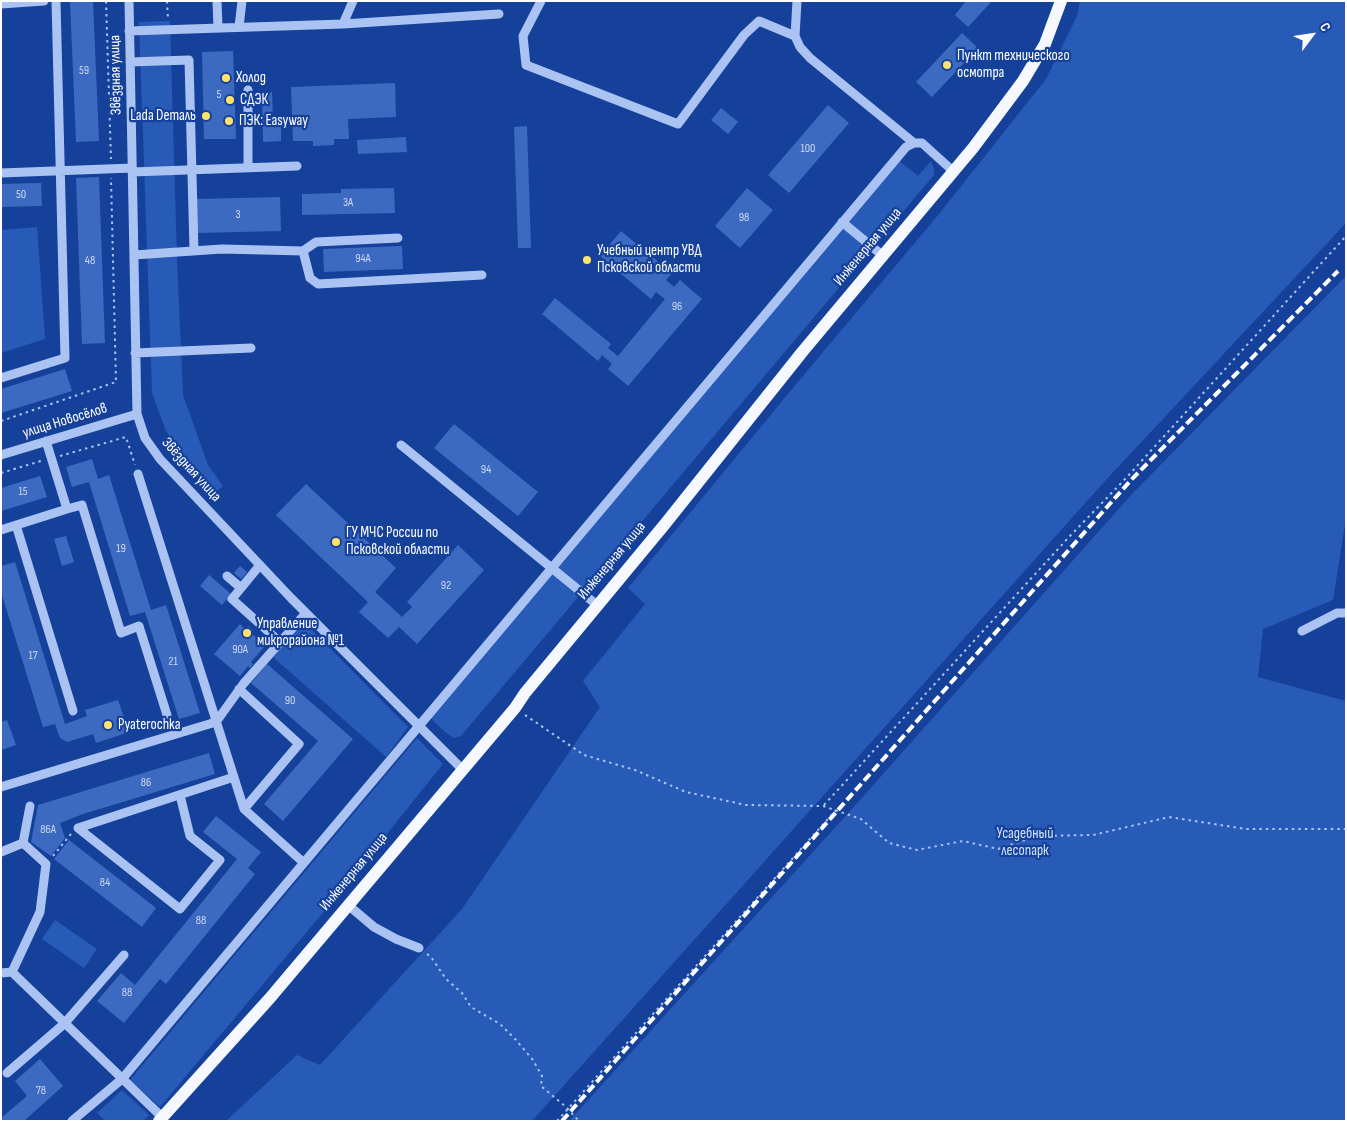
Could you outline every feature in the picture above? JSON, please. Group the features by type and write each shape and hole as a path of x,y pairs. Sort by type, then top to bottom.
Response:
{"main road":[{"name":"Инженерная улица","path":"161,1119 270,998 515,708 525,693 665,524 803,351 973,148 1023,81 1045,44 1061,1"}],"street":[{"path":"1,4 44,1"},
{"path":"1,378 65,358 56,1"},
{"name":"Звёздная улица","path":"129,1 136,414 145,438 160,459 260,565 462,769"},
{"path":"217,1 218,28"},
{"path":"240,27 242,1"},
{"path":"343,24 353,1"},
{"path":"541,1 523,36 526,64 678,124 744,35 759,21 796,36"},
{"path":"797,1 796,36 800,47 810,58 914,143"},
{"path":"129,31 343,24 499,14"},
{"path":"130,62 189,60 194,250"},
{"path":"248,90 248,167"},
{"path":"72,1121 122,1079 906,147 914,143 922,143 953,171"},
{"path":"1,173 111,169 192,170 297,166"},
{"path":"842,222 882,255"},
{"path":"134,255 222,249 303,250 316,242 398,238"},
{"path":"303,250 310,278 318,284 482,275"},
{"path":"136,353 251,348"},
{"name":"улица Новосёлов","path":"1,455 136,414"},
{"path":"46,441 67,509"},
{"path":"401,445 597,605"},
{"path":"138,474 244,808 304,864"},
{"path":"1,530 82,505 121,633 139,626 167,715"},
{"path":"16,525 73,711"},
{"path":"260,565 232,599 280,642"},
{"path":"227,576 241,588"},
{"path":"1,787 216,722 239,689 306,613"},
{"path":"1302,631 1338,613 1346,613"},
{"path":"239,689 299,744 244,808"},
{"path":"78,828 234,777"},
{"path":"78,828 180,909 220,860 190,836 180,794"},
{"path":"23,843 30,806"},
{"path":"1,852 23,843"},
{"path":"12,972 40,912 46,864 23,843"},
{"path":"348,905 374,927 396,940 419,948"},
{"path":"7,1073 64,1024 124,955"},
{"path":"1,973 12,972"},
{"path":"12,972 161,1119"}],"path":[{"path":"1,421 116,382 106,1"},
{"path":"167,1 168,30"},
{"path":"823,806 1069,537 1127,477 1346,236"},
{"path":"1,473 126,437 138,474"},
{"path":"515,708 584,755 635,770 686,792 746,805 823,806 861,819 889,843 918,850 963,841 998,848 1037,836 1093,835 1169,817 1246,829 1346,829"},
{"path":"557,1121 836,810"},
{"path":"46,864 78,828"},
{"path":"419,948 431,957 446,979 462,993 471,1007 500,1024 516,1040 533,1060 542,1076 540,1086 579,1121"}],"green space":[{"path":"1080,1 1346,1 1346,223 1105,481 532,1121 226,1121 297,1055 320,1065 462,909 600,707 583,681 645,604 628,588 939,214 1046,79 1077,16"},
{"path":"170,21 183,395 208,465 223,486 214,493 193,472 166,431 152,393 139,22"},
{"path":"898,160 918,176 931,161 934,175 461,736 454,738 445,732 428,716"},
{"path":"37,227 45,339 1,353 1,230"},
{"name":"Усадебный лесопарк","path":"1346,276 1346,518 1333,600 1263,629 1258,677 1346,701 1346,1121 569,1121 851,810 1132,494"},
{"path":"304,622 408,727 386,757 273,657"},
{"path":"417,738 443,764 342,890 160,1107 130,1080"},
{"path":"55,920 97,949 84,968 42,939"},
{"path":"122,1090 149,1115 143,1121 105,1121 97,1113"}],"building":[{"path":"70,1 93,1 99,141 76,142"},
{"path":"966,1 992,1 968,27 955,15"},
{"name":"Пункт технического осмотра","path":"962,33 978,48 932,97 916,82"},
{"path":"233,51 236,139 204,139 202,52"},
{"path":"395,83 396,117 348,119 349,139 334,139 334,145 313,146 313,141 293,141 291,87"},
{"path":"262,92 272,92 273,121 281,121 281,141 263,142"},
{"path":"828,105 849,123 789,193 768,175"},
{"path":"721,108 738,122 728,134 711,120"},
{"path":"527,126 531,248 518,248 514,127"},
{"path":"406,137 407,152 358,154 357,140"},
{"path":"99,177 105,343 82,344 76,178"},
{"path":"41,183 42,206 1,207 1,184"},
{"path":"394,188 395,213 302,215 302,194 341,193 341,189"},
{"path":"747,188 773,210 740,248 715,226"},
{"path":"280,197 281,231 196,233 196,199"},
{"path":"621,231 672,273 666,280 674,287 680,280 702,299 628,386 608,369 612,364 602,355 598,361 542,314 555,298 611,344 608,348 618,356 665,299 656,292 651,299 600,256"},
{"path":"402,246 403,269 324,272 323,249"},
{"path":"65,369 72,391 1,413 1,389"},
{"path":"454,424 538,492 518,516 434,448"},
{"path":"92,459 98,479 109,475 151,610 166,605 200,713 179,719 145,612 130,616 89,482 72,487 66,467"},
{"path":"40,476 47,497 1,511 1,488"},
{"name":"ГУ МЧС России по Псковской области","path":"306,484 396,568 375,592 402,617 412,607 407,602 458,545 484,570 417,644 399,627 388,638 359,612 368,602 276,515"},
{"path":"66,536 74,562 62,566 54,539"},
{"path":"15,562 65,724 87,716 85,710 118,700 129,732 96,743 93,734 67,742 60,738 55,724 43,727 1,592 1,566"},
{"path":"240,566 247,572 241,579 234,573"},
{"path":"209,575 231,594 222,605 200,586"},
{"path":"240,624 245,629 248,626 253,630 251,633 265,646 251,662 253,664 250,668 248,666 240,676 214,654"},
{"path":"267,664 353,739 283,821 264,804 318,741 251,683"},
{"path":"7,720 16,745 1,750 1,722"},
{"path":"209,753 215,774 83,814 60,823 65,838 51,856 31,842 38,805"},
{"path":"216,816 261,852 248,868 255,874 166,984 160,979 124,1023 97,1001 121,973 135,985 237,859 203,832"},
{"path":"69,840 156,908 142,927 54,859"},
{"path":"40,1059 63,1086 24,1121 1,1121 1,1118 27,1096 15,1081"}],"railway":[{"path":"562,1121 1131,480 1338,271"}],"place":[{"name":"Пункт технического осмотра","path":"947,65"},
{"name":"Холод","path":"226,78"},
{"name":"СДЭК","path":"230,100"},
{"name":"Lada Dеталь","path":"206,116"},
{"name":"ПЭК: Easyway","path":"229,121"},
{"name":"Учебный центр УВД Псковской области","path":"587,260"},
{"name":"ГУ МЧС России по Псковской области","path":"336,542"},
{"name":"Управление микрорайона №1","path":"247,633"},
{"name":"Pyaterochka","path":"108,725"}]}
